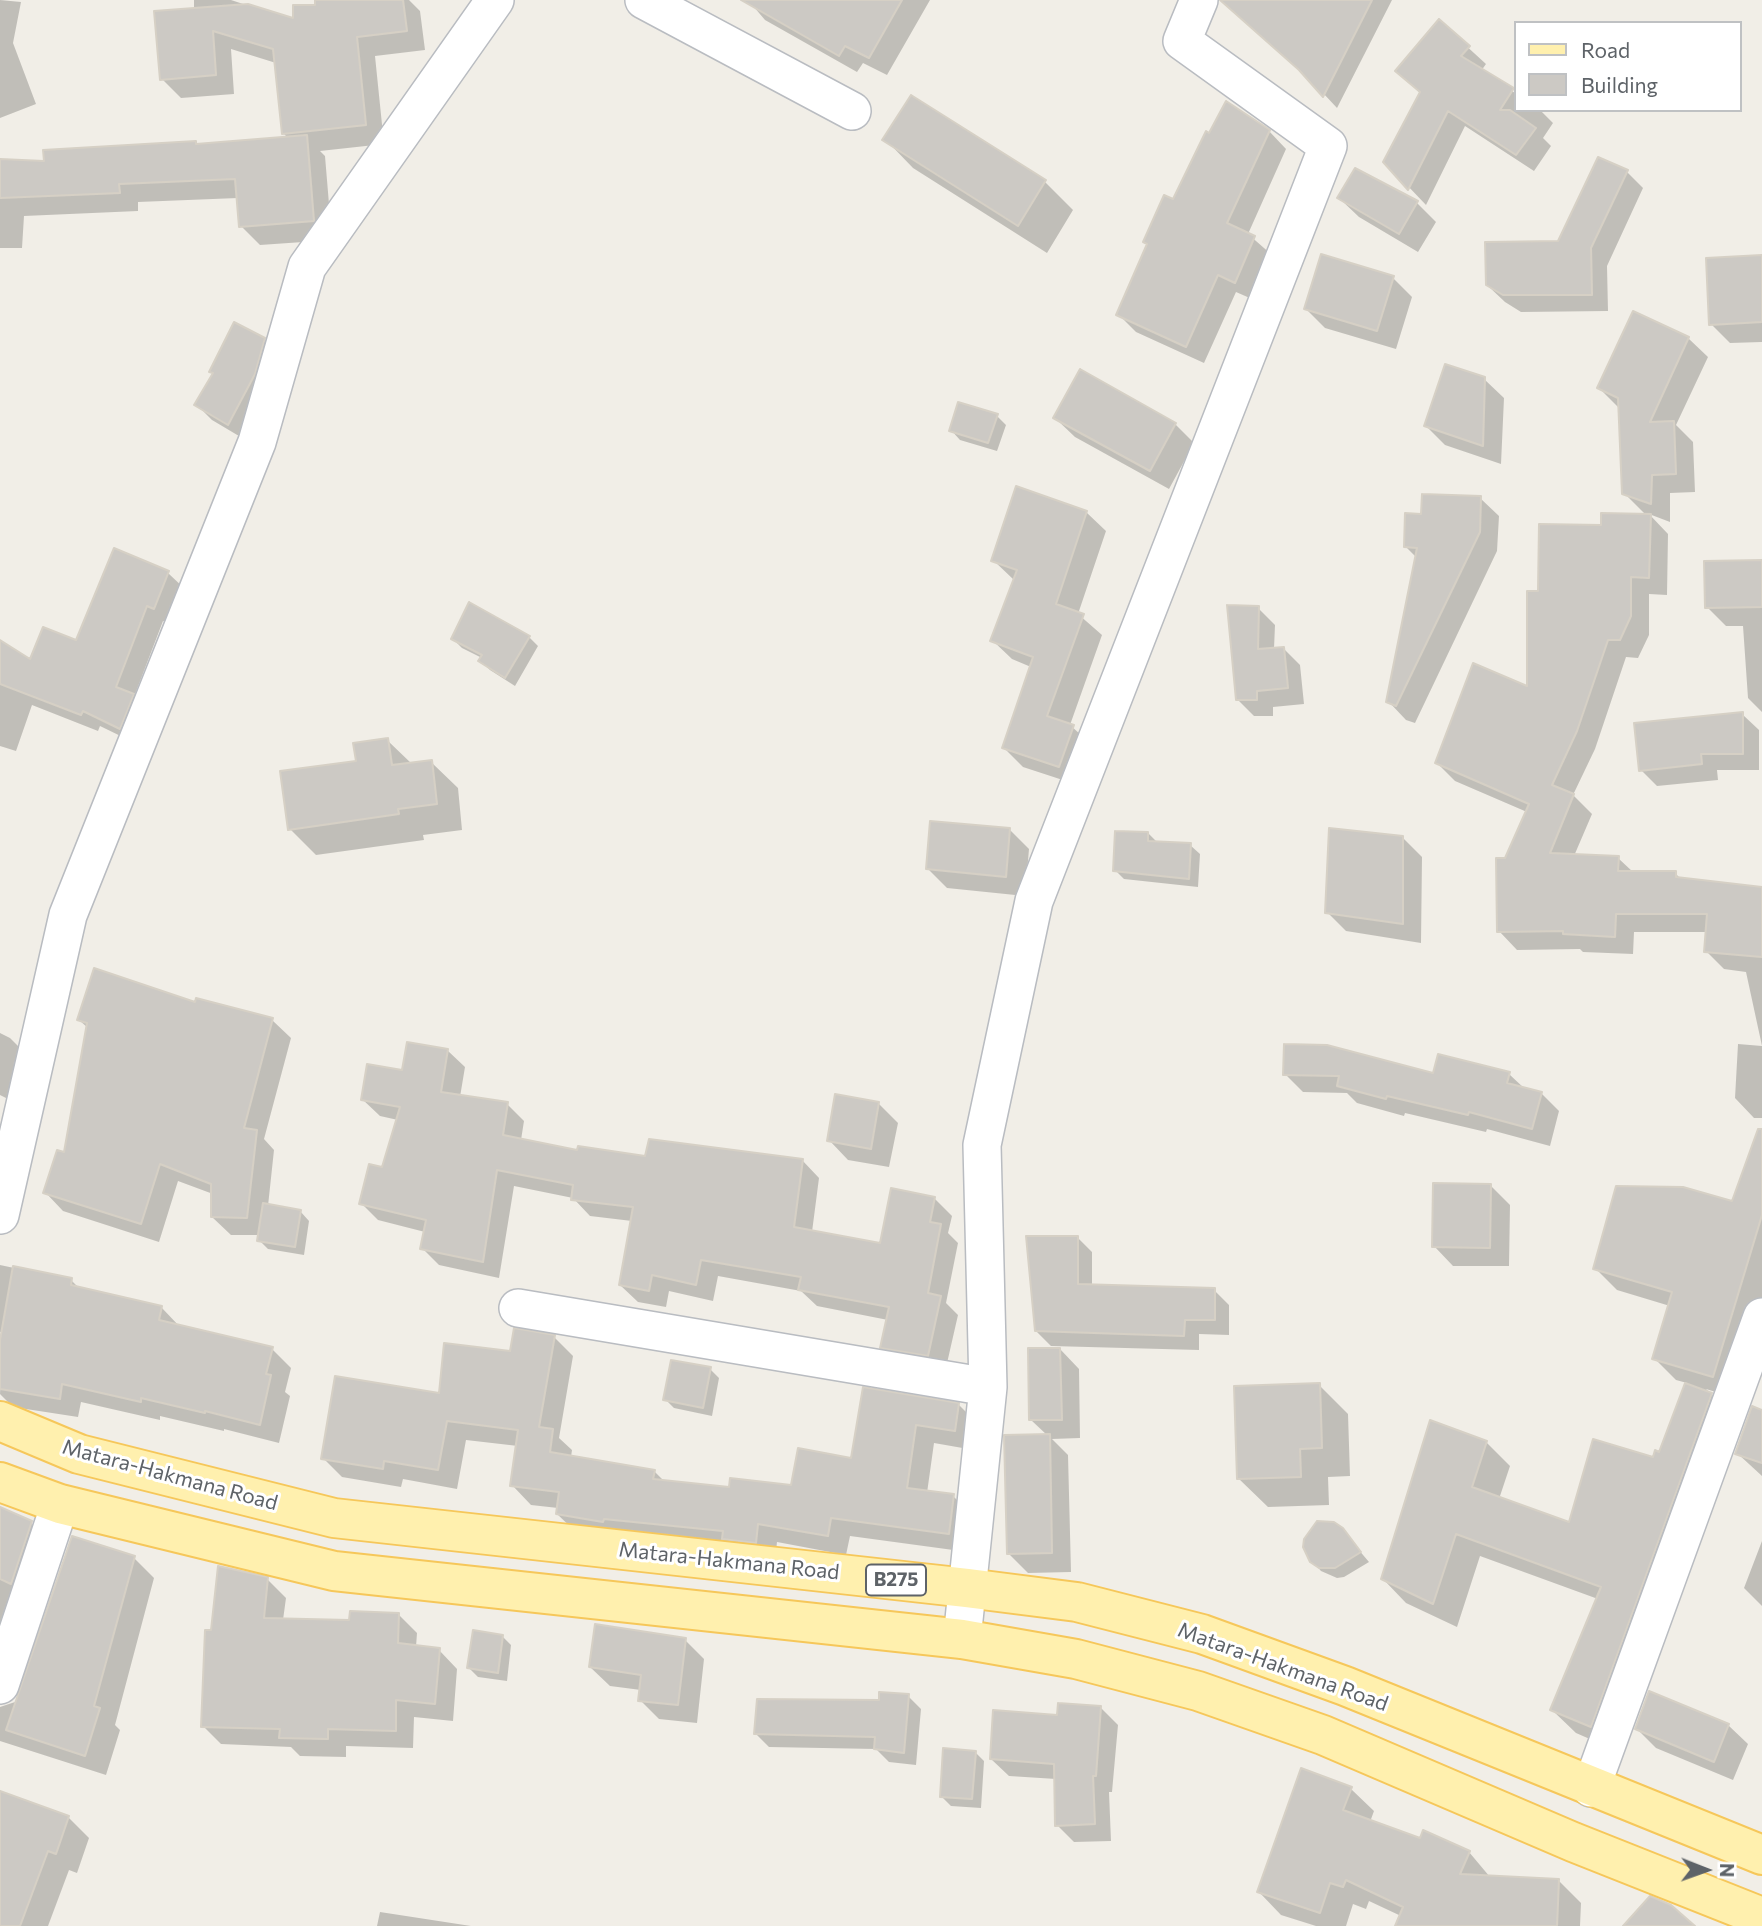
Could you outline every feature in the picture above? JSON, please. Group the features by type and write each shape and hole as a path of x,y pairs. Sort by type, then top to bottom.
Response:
{"main road":[{"name":"Matara-Hakmana Road","path":"0,1421 79,1454 334,1518 967,1587 1077,1602 1202,1634 1345,1686 1762,1856"},
{"path":"0,1482 60,1504 334,1571 962,1639 1076,1659 1198,1691 1323,1735 1573,1842 1762,1917"}],"street":[{"path":"0,1215 68,915 257,442 307,267 495,0"},
{"path":"645,0 852,111"},
{"path":"962,1639 988,1387 982,1145 1034,901 1328,146 1182,41 1199,0"},
{"path":"518,1308 988,1387"},
{"path":"1591,1788 1762,1317"},
{"path":"0,1685 60,1504"}],"building":[{"path":"315,0 403,0 407,31 357,37 366,125 282,134 273,49 213,31 216,75 160,80 154,11 248,4 293,18 293,5 315,5"},
{"path":"741,0 902,0 869,58 845,46 839,56"},
{"path":"1220,0 1372,0 1323,97 1299,70"},
{"path":"1439,19 1470,46 1461,56 1514,88 1500,110 1510,110 1536,128 1516,155 1448,111 1408,190 1383,162 1420,92 1395,71"},
{"path":"911,95 1046,180 1018,226 882,140"},
{"path":"1226,101 1270,130 1227,223 1255,236 1235,283 1218,275 1186,347 1116,315 1147,244 1143,242 1164,195 1173,199 1206,131 1209,133"},
{"path":"307,135 314,221 239,227 235,179 119,184 120,193 0,198 0,159 44,161 43,150 196,141 196,144"},
{"path":"1598,157 1628,170 1591,248 1592,295 1503,295 1486,285 1485,242 1558,241"},
{"path":"1355,168 1418,201 1399,234 1337,198"},
{"path":"1321,254 1394,276 1377,331 1304,309"},
{"path":"1762,255 1762,322 1709,325 1706,258"},
{"path":"1633,311 1689,337 1650,422 1674,421 1676,474 1652,475 1651,504 1622,494 1618,398 1597,388"},
{"path":"234,322 265,338 255,374 228,425 194,405 213,373 209,372"},
{"path":"1445,364 1485,377 1483,446 1424,426"},
{"path":"1080,369 1176,423 1150,471 1053,418"},
{"path":"958,402 998,414 988,443 949,431"},
{"path":"1016,486 1087,511 1056,604 1084,614 1047,716 1074,725 1059,767 1002,748 1033,657 990,641 1017,570 991,561"},
{"path":"1422,494 1481,496 1480,532 1396,706 1386,702 1417,548 1404,547 1405,513 1421,514"},
{"path":"1601,513 1651,514 1649,578 1631,577 1631,616 1620,640 1608,640 1577,731 1552,785 1574,794 1550,853 1619,856 1618,871 1676,871 1676,877 1762,887 1762,957 1704,952 1707,914 1616,914 1615,937 1563,934 1563,931 1497,932 1496,858 1505,858 1529,804 1435,763 1473,663 1527,686 1527,591 1538,591 1539,524 1601,525"},
{"path":"114,548 169,571 154,609 147,606 116,687 134,694 120,729 83,711 81,715 0,684 0,640 30,659 43,627 76,640"},
{"path":"1762,560 1762,607 1705,608 1704,561"},
{"path":"469,602 530,636 505,678 478,661 482,655 451,639"},
{"path":"1227,605 1259,606 1258,649 1284,647 1288,688 1257,691 1257,700 1236,700"},
{"path":"1743,712 1743,754 1701,754 1702,764 1639,771 1634,723"},
{"path":"388,738 392,765 432,760 437,804 398,809 399,814 288,830 280,771 356,761 353,743"},
{"path":"930,821 1010,828 1006,877 926,869"},
{"path":"1329,828 1403,836 1403,924 1325,913"},
{"path":"1115,831 1148,832 1148,841 1191,843 1189,879 1113,871"},
{"path":"94,968 195,1002 196,998 273,1018 244,1128 257,1130 247,1218 211,1217 211,1184 160,1164 141,1224 43,1193 57,1150 64,1152 87,1023 77,1020"},
{"path":"407,1042 448,1049 441,1092 508,1102 503,1135 577,1150 578,1146 645,1156 649,1139 803,1159 794,1227 880,1243 891,1188 935,1197 930,1222 941,1224 928,1293 941,1296 928,1356 880,1348 889,1307 798,1290 801,1277 701,1260 696,1285 652,1275 649,1291 619,1285 633,1207 571,1200 573,1185 497,1170 483,1262 420,1249 426,1220 359,1204 369,1164 382,1167 400,1107 361,1100 367,1064 402,1070"},
{"path":"1284,1044 1327,1045 1433,1073 1438,1054 1510,1072 1507,1083 1542,1092 1532,1129 1469,1112 1468,1115 1387,1096 1386,1099 1337,1086 1339,1076 1283,1075"},
{"path":"835,1094 879,1102 871,1149 827,1141"},
{"path":"1758,1129 1762,1129 1762,1215 1713,1377 1652,1359 1672,1292 1593,1269 1616,1186 1683,1187 1732,1201"},
{"path":"1433,1183 1491,1184 1490,1248 1432,1247"},
{"path":"263,1203 301,1210 295,1247 257,1241"},
{"path":"1026,1236 1078,1236 1078,1284 1215,1288 1215,1320 1185,1320 1184,1336 1035,1331"},
{"path":"13,1266 72,1278 71,1285 162,1306 159,1320 273,1347 266,1374 271,1375 260,1425 205,1411 141,1398 141,1402 62,1384 60,1399 0,1389 0,1340"},
{"path":"514,1328 555,1335 539,1427 553,1429 550,1452 655,1470 653,1479 729,1487 730,1478 791,1485 798,1448 851,1458 863,1387 959,1403 955,1431 916,1425 907,1488 954,1494 949,1534 831,1518 828,1536 758,1524 756,1543 722,1539 723,1531 604,1519 603,1522 556,1514 559,1492 510,1486 518,1430 447,1421 438,1470 384,1461 383,1469 321,1459 335,1376 439,1393 444,1343 510,1351"},
{"path":"1028,1348 1060,1348 1062,1420 1029,1420"},
{"path":"671,1360 711,1367 703,1408 663,1400"},
{"path":"1320,1383 1322,1448 1300,1449 1301,1477 1237,1479 1234,1386"},
{"path":"1685,1383 1712,1393 1591,1727 1550,1710 1601,1587 1456,1534 1433,1604 1381,1579 1430,1420 1487,1441 1472,1487 1569,1522 1593,1439 1653,1457 1655,1450 1659,1452"},
{"path":"1752,1406 1762,1410 1762,1463 1735,1454"},
{"path":"1050,1434 1052,1553 1007,1554 1004,1435"},
{"path":"0,1507 32,1521 11,1584 0,1579"},
{"path":"1317,1521 1334,1522 1343,1528 1361,1552 1335,1568 1319,1568 1310,1562 1303,1547 1304,1539"},
{"path":"72,1536 135,1556 94,1706 100,1708 85,1756 6,1730"},
{"path":"218,1566 268,1577 264,1618 349,1620 350,1611 399,1613 398,1643 440,1648 435,1704 396,1700 396,1731 328,1729 328,1739 279,1738 280,1729 201,1727 205,1630 211,1630"},
{"path":"595,1624 686,1638 678,1705 638,1701 641,1675 589,1667"},
{"path":"473,1630 503,1635 498,1673 467,1668"},
{"path":"1649,1691 1729,1724 1714,1762 1635,1729"},
{"path":"879,1692 909,1694 904,1753 874,1749 875,1737 754,1734 757,1699 879,1700"},
{"path":"1058,1703 1101,1706 1096,1776 1093,1776 1095,1824 1055,1826 1054,1764 990,1759 993,1710 1057,1715"},
{"path":"943,1748 976,1751 972,1799 940,1797"},
{"path":"1301,1768 1352,1787 1343,1810 1420,1838 1423,1830 1470,1851 1460,1874 1559,1879 1557,1926 1395,1926 1403,1907 1346,1880 1343,1887 1330,1883 1320,1913 1257,1892"},
{"path":"0,1791 69,1816 56,1854 48,1851 20,1926 0,1926"},
{"path":"1650,1896 1671,1905 1695,1926 1623,1926"}]}
